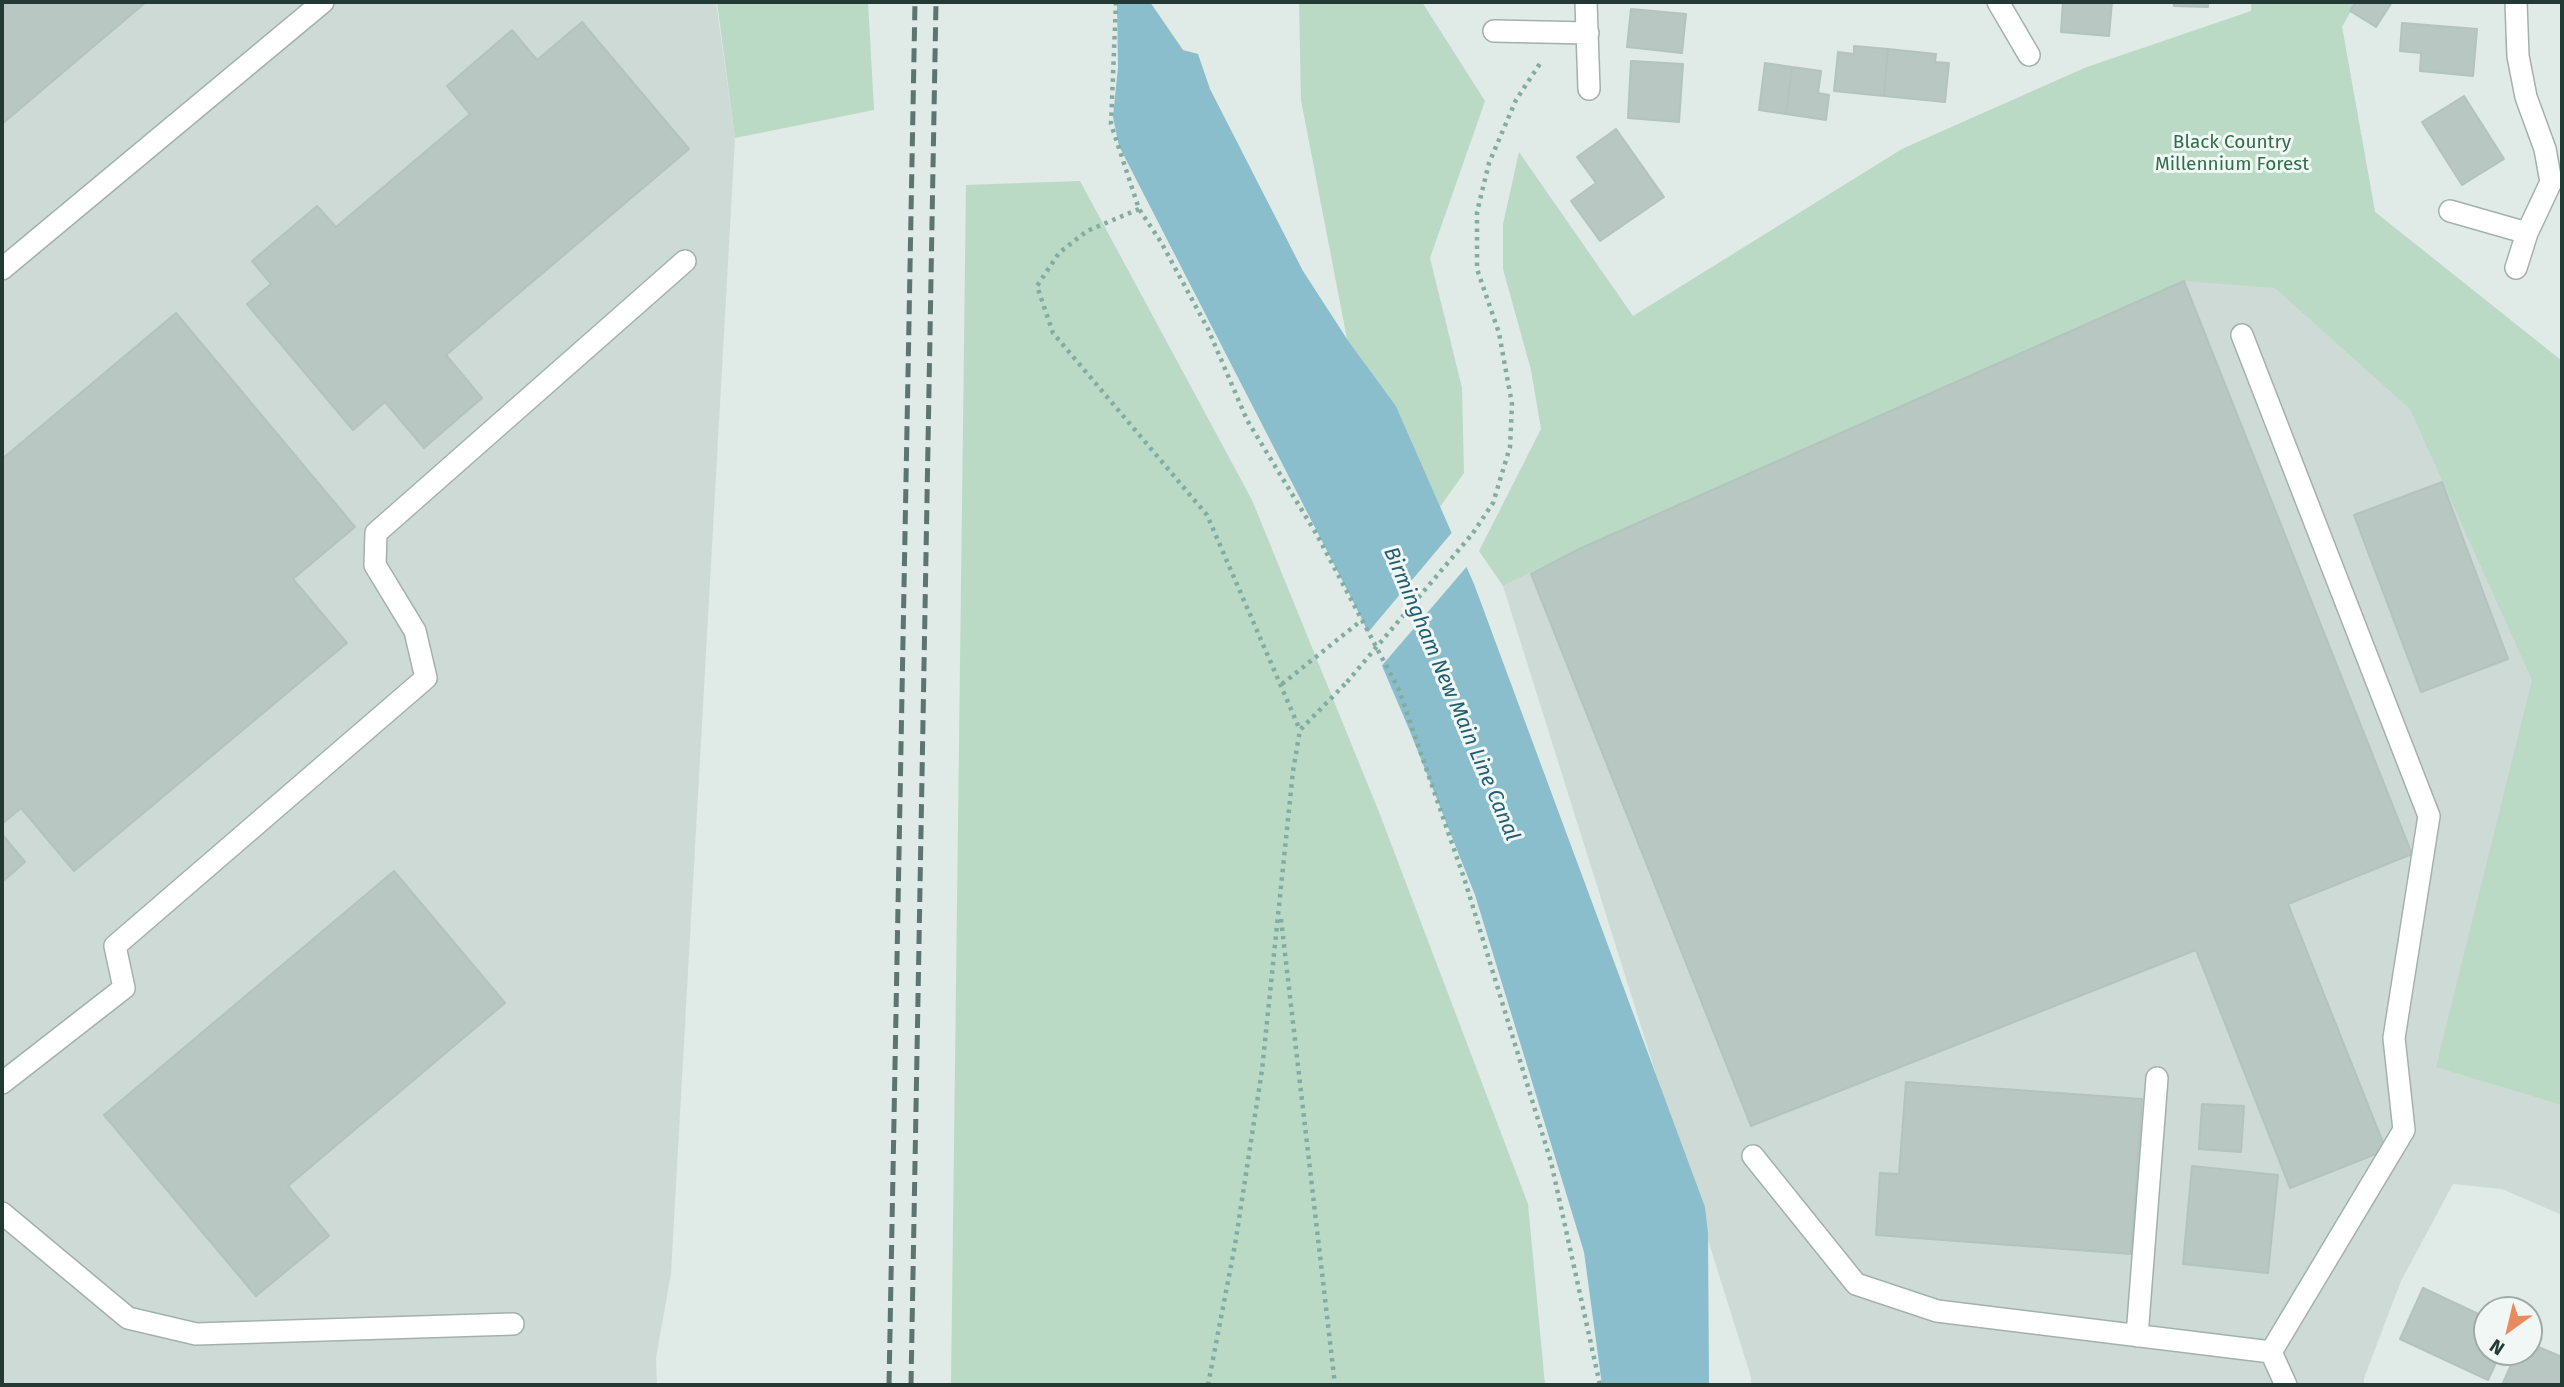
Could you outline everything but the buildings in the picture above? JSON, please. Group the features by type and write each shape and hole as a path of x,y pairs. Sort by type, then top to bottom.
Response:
{"street":[{"path":"2,270 323,2"},
{"path":"1586,2 1589,89"},
{"path":"1998,2 2029,55"},
{"path":"2516,2 2518,56 2526,97 2545,149 2551,182 2527,233 2516,268"},
{"path":"1494,30 1588,33"},
{"path":"2449,211 2527,233"},
{"path":"2,1083 124,988 115,946 426,678 415,631 375,565 376,533 685,261"},
{"path":"2242,335 2429,816 2394,1038 2404,1130 2271,1352"},
{"path":"2137,1336 2157,1078"},
{"path":"1753,1156 1856,1284 1937,1311 2271,1352"},
{"path":"2,1213 128,1318 196,1334 513,1324"},
{"path":"2271,1352 2286,1385"}],"path":[{"path":"1116,2 1111,124 1139,209 1161,242 1208,329 1247,420 1317,535 1399,690 1465,881 1551,1162 1600,1385"},
{"path":"1300,730 1347,682 1473,533 1493,503 1510,447 1512,404 1499,332 1477,269 1477,212 1489,163 1516,100 1560,33"},
{"path":"1139,209 1087,232 1059,253 1037,286 1053,333 1208,515 1300,730 1293,771 1262,1070 1235,1245 1208,1385"},
{"path":"1282,684 1362,620"},
{"path":"1280,911 1335,1385"}],"shaded area":[{"path":"2,2 716,2 735,138 671,1273 656,1358 657,1385 2,1385"},
{"path":"2342,27 2375,212 2562,361 2562,1215 2502,1189 2453,1184 2401,1281 2364,1378 2364,1385 1751,1385 1751,1377 1503,586 1579,549 1902,149 2087,67"}],"green space":[{"path":"717,2 868,2 874,110 735,138"},
{"path":"1299,2 1422,2 1485,101 1430,258 1462,388 1464,473 1440,507 1396,406 1347,339 1301,100"},
{"name":"Black Country Millennium Forest","path":"2251,2 2356,2 2342,27 2375,212 2562,361 2562,1105 2436,1067 2532,680 2410,409 2275,288 2184,281 1579,549 1503,586 1479,551 1541,429 1531,370 1503,269 1503,224 1519,152 1633,316 1902,149 2087,67 2251,11"},
{"path":"1080,181 1252,500 1379,812 1528,1204 1545,1385 951,1385 966,185"}],"water":[{"name":"Birmingham New Main Line Canal","path":"1117,2 1150,2 1183,50 1198,54 1210,89 1303,271 1347,339 1396,406 1474,584 1705,1207 1708,1233 1709,1385 1602,1385 1584,1252 1475,895 1362,619 1119,146 1113,117 1118,67"}],"pier":[{"path":"1454,530 1469,564 1379,669 1365,636"}],"railway":[{"path":"889,1385 915,2"},
{"path":"911,1385 936,2"}]}
